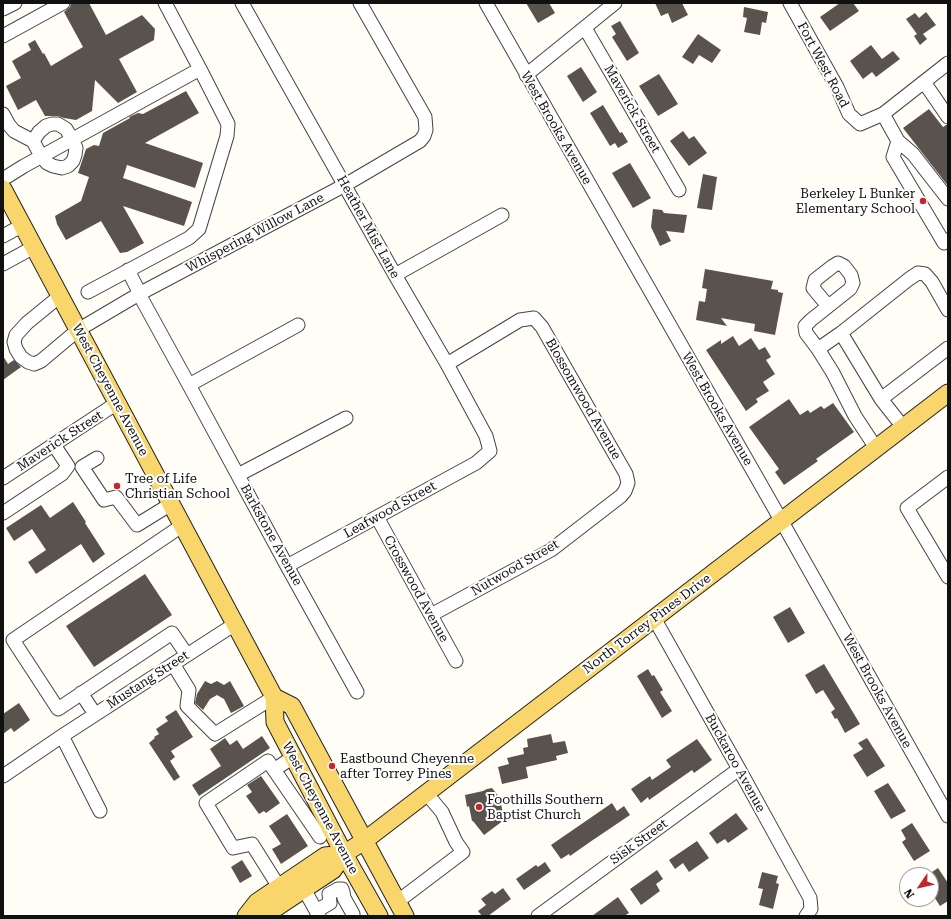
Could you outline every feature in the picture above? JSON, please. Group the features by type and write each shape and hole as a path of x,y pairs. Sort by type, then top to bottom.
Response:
{"main road":[{"name":"West Cheyenne Avenue","path":"3,189 274,697 274,722 344,854 379,916"},
{"name":"North Torrey Pines Drive","path":"261,916 266,915 333,870 344,854 364,841 948,393"},
{"name":"West Cheyenne Avenue","path":"274,697 292,706 401,909"},
{"name":"North Torrey Pines Drive","path":"246,916 257,902 325,856 344,854"},
{"path":"256,916 256,912 276,897 279,892 279,887 286,889 304,879 310,885"}],"street":[{"path":"3,9 15,3"},
{"path":"3,36 64,3"},
{"path":"88,292 189,238 199,229 227,136 228,124 165,3"},
{"name":"Heather Mist Lane","path":"242,3 394,275 447,364 486,436 490,451"},
{"name":"Whispering Willow Lane","path":"60,296 16,335 14,342 16,350 21,357 28,362 34,364 41,361 78,330 139,294 344,185 420,141 426,130 425,117 360,3"},
{"name":"West Brooks Avenue","path":"486,3 948,816"},
{"path":"526,75 615,3"},
{"name":"Fort West Road","path":"790,3 837,87 849,114 860,124 883,114"},
{"name":"Maverick Street","path":"585,28 679,190"},
{"path":"948,63 883,114 898,141 913,154 948,199"},
{"path":"3,179 41,156 200,69"},
{"path":"924,82 948,117"},
{"path":"3,114 14,131 34,140 41,156 47,163 62,168 68,166 75,155 76,148 72,139 66,129 58,124 46,126 34,140"},
{"path":"898,141 893,157 944,243 948,240"},
{"path":"394,275 502,215"},
{"path":"3,236 22,225"},
{"path":"3,264 34,247"},
{"name":"Barkstone Avenue","path":"128,270 139,294 357,692"},
{"path":"818,349 841,333 909,278 918,273 925,274 948,310"},
{"path":"828,306 810,320 806,326 806,333 818,349 855,416 876,448"},
{"name":"Blossomwood Avenue","path":"447,364 520,320 534,318 542,327 626,474 628,483"},
{"path":"189,385 298,325"},
{"path":"841,333 880,398 903,427"},
{"path":"880,398 948,348"},
{"name":"Maverick Street","path":"3,478 117,403"},
{"path":"238,475 346,418"},
{"path":"3,513 62,474 68,466 54,445"},
{"name":"Leafwood Street","path":"287,566 476,464 490,451"},
{"path":"97,458 82,467 104,500 116,497 137,525 172,504"},
{"path":"948,476 907,508 948,578"},
{"name":"Nutwood Street","path":"431,615 551,550 621,496 628,483"},
{"name":"Crosswood Avenue","path":"377,517 456,661"},
{"path":"183,525 13,640 58,709 172,633 187,655"},
{"name":"Buckaroo Avenue","path":"654,618 810,898 809,912"},
{"name":"Mustang Street","path":"4,771 62,736 235,624"},
{"path":"173,664 189,690 187,706 215,734 274,697"},
{"path":"81,693 95,714"},
{"path":"62,736 100,811"},
{"path":"274,770 293,757"},
{"path":"279,887 252,844 233,848 206,803 268,761 320,837"},
{"name":"Sisk Street","path":"538,916 739,769"},
{"path":"401,909 463,852 456,842 442,812 426,793"},
{"path":"310,885 318,914 330,903 329,894 338,888 342,889 344,898 354,916"}],"building":[{"path":"71,3 89,3 106,35 142,15 155,29 154,40 119,59 137,92 118,103 95,80 92,111 76,120 58,116 45,116 36,100 18,110 6,86 21,78 12,61 31,50 28,44 35,40 51,66 83,47 64,12 70,7"},
{"path":"526,3 549,3 555,13 538,23"},
{"path":"655,3 682,3 688,15 672,23 668,13 661,16"},
{"path":"840,3 853,3 859,11 830,31 820,17"},
{"path":"744,7 768,12 766,23 762,22 760,35 744,32 747,18 743,17"},
{"path":"926,12 936,25 923,34 927,39 920,45 914,36 917,34 906,19 915,13 919,18"},
{"path":"620,21 639,53 627,61 612,37 616,34 611,26"},
{"path":"698,34 721,50 712,63 699,55 693,64 682,57"},
{"path":"871,45 882,59 893,51 900,59 876,77 872,72 863,79 850,61"},
{"path":"581,67 597,92 583,102 567,76"},
{"path":"659,74 678,104 658,116 639,86"},
{"path":"186,91 199,113 145,143 203,163 195,188 127,165 123,178 192,202 184,226 123,206 144,243 127,252 120,253 101,221 66,240 57,224 55,216 81,201 89,177 78,173 86,149 94,145 99,146 103,133 130,118 129,117 138,113 143,114"},
{"path":"603,105 620,133 622,132 628,142 618,148 615,143 610,146 590,113"},
{"path":"929,109 943,127 948,125 948,186 903,128"},
{"path":"683,131 689,139 694,136 707,153 689,166 670,141"},
{"path":"630,163 651,198 633,208 612,173"},
{"path":"703,174 717,177 712,210 697,208"},
{"path":"653,209 662,210 664,213 687,215 684,233 666,231 671,241 660,246 651,227"},
{"path":"705,269 773,281 771,289 778,290 778,292 783,293 775,335 754,331 755,324 721,318 727,326 696,320 699,301 705,302 707,289 702,288"},
{"path":"733,336 739,346 751,338 759,350 765,347 771,357 766,360 775,374 763,382 769,391 756,399 758,402 746,411 706,350 721,340 721,344"},
{"path":"3,356 8,364 14,360 21,367 3,380"},
{"path":"789,399 800,415 808,410 810,413 821,406 824,409 833,403 854,432 816,459 818,461 784,485 775,472 779,469 749,427"},
{"path":"73,502 105,554 93,563 81,544 36,574 28,562 46,550 32,529 14,541 6,528 41,505 50,518"},
{"path":"145,574 172,615 94,667 66,626"},
{"path":"790,607 805,633 788,643 773,617"},
{"path":"824,664 860,724 845,733 837,718 835,719 831,712 835,709 823,690 816,694 805,675"},
{"path":"648,669 652,676 654,675 663,690 660,692 672,711 662,718 637,676"},
{"path":"205,681 211,684 217,681 224,685 230,681 244,706 231,713 224,699 217,695 210,699 203,710 195,703 197,694"},
{"path":"19,703 30,720 14,732 11,728 3,734 3,714"},
{"path":"176,710 193,737 171,751 175,757 170,761 180,777 174,781 149,743 159,734 156,729 168,721 165,717"},
{"path":"551,734 553,743 565,741 568,753 556,756 557,760 526,767 528,778 502,784 498,767 509,764 507,758 524,754 523,748 528,747 527,739"},
{"path":"262,736 270,748 199,796 192,785 221,766 210,749 225,738 230,745 237,740 243,749"},
{"path":"867,738 885,766 867,777 853,755 863,749 858,743"},
{"path":"697,739 712,760 694,773 692,770 649,800 648,797 641,803 631,789 650,776 652,780 671,767 666,760"},
{"path":"261,776 280,803 266,813 264,811 259,814 246,796 252,792 247,785"},
{"path":"888,783 906,811 891,819 874,791"},
{"path":"492,788 500,798 504,820 484,835 472,821 465,795"},
{"path":"612,803 617,811 624,806 630,815 570,856 569,854 561,859 551,845"},
{"path":"736,813 748,829 728,843 725,839 717,844 709,833"},
{"path":"287,814 308,846 281,864 272,849 281,844 269,826"},
{"path":"912,823 930,851 914,861 902,842 906,839 901,830"},
{"path":"697,841 709,858 689,872 683,863 675,869 669,860"},
{"path":"242,860 252,876 240,883 231,867"},
{"path":"545,862 551,871 524,890 516,879 536,865 538,867"},
{"path":"657,870 663,879 656,884 660,891 641,905 630,889"},
{"path":"939,870 948,883 948,901 940,906"},
{"path":"762,872 778,876 776,883 779,884 773,909 759,905 763,889 758,888"},
{"path":"503,888 511,899 488,916 482,916 478,911 486,905 481,899 492,891 495,894"},
{"path":"618,897 629,913 624,916 592,916"}],"place":[{"name":"Berkeley L Bunker Elementary School","path":"923,201"},
{"name":"Tree of Life Christian School","path":"117,486"},
{"name":"Eastbound Cheyenne after Torrey Pines","path":"332,766"},
{"name":"Foothills Southern Baptist Church","path":"479,807"}]}
